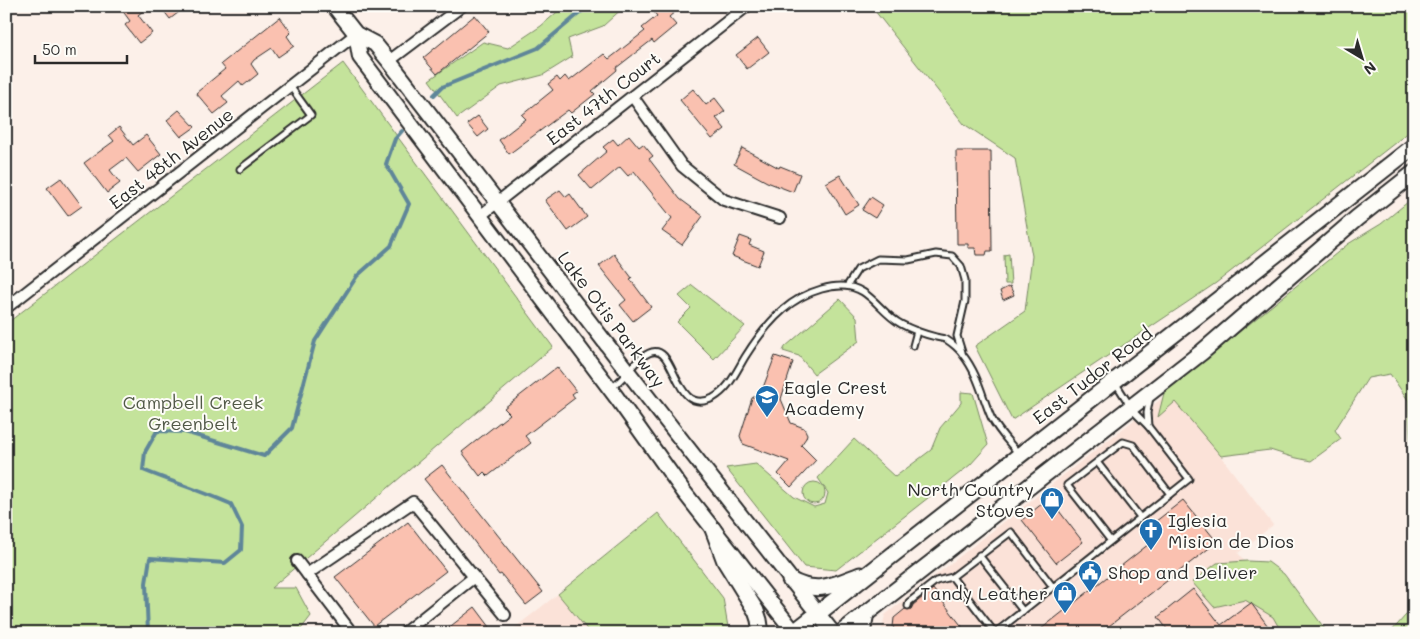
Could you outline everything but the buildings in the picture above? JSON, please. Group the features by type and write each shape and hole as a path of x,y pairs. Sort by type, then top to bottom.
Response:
{"main road":[{"name":"Lake Otis Parkway","path":"334,6 356,34 375,44 832,633"},
{"name":"Lake Otis Parkway","path":"356,34 360,57 611,389 663,464 794,633"},
{"name":"East Tudor Road","path":"794,633 1414,146"},
{"path":"842,633 1223,334 1364,212 1414,173"},
{"path":"713,529 725,561 756,611 761,633"},
{"path":"790,580 806,587 821,588 875,569"},
{"path":"862,633 866,613"}],"street":[{"name":"East 47th Court","path":"480,216 747,6"},
{"path":"389,62 460,7"},
{"name":"East 48th Avenue","path":"6,308 356,34"},
{"path":"632,97 682,166 689,172 724,200 780,218"},
{"path":"307,574 413,502 505,615"},
{"path":"298,561 352,633"},
{"path":"404,633 474,577"}],"lane":[{"path":"240,168 311,116 290,85"},
{"path":"847,286 858,269 878,259 908,260 936,254 952,256 961,266 965,280 965,301 957,336 963,354 978,380 992,418 1020,456"},
{"path":"611,389 634,363 651,352 660,353 666,359 685,396 704,401 711,399 727,387 746,355 783,310 804,296 817,291 847,286 863,292 900,324 946,339 963,354"},
{"path":"913,346 917,331"},
{"path":"952,577 995,633 1189,479 1148,426 1130,407 1114,382"},
{"path":"1148,426 1147,413 1152,391"},
{"path":"1110,540 1067,485 1123,442 1133,445 1170,494"},
{"path":"1097,462 1140,517"},
{"path":"908,606 909,602 936,581 952,577 1010,532 1054,586"},
{"path":"979,556 1023,611"}],"shaded area":[{"path":"1171,391 1273,525 1238,553 1302,633 881,633 885,615"},
{"path":"558,594 590,633 508,633"}],"green space":[{"path":"564,6 625,6 603,26 568,39 572,57 543,75 501,86 457,118 429,80 483,42 508,48 541,26"},
{"path":"871,6 1414,6 1414,128 1216,283 1012,420 975,346 1025,311 1032,256 1015,158 964,124"},
{"name":"Campbell Creek Greenbelt","path":"343,63 553,347 271,588 296,588 311,616 298,633 6,633 6,324"},
{"path":"1414,197 1414,633 1390,633 1413,607 1411,457 1408,400 1390,374 1368,378 1335,430 1341,439 1311,461 1270,450 1221,456 1175,402 1158,417 1164,393 1348,244 1381,224"},
{"path":"1009,254 1011,284 1005,284 1004,255"},
{"path":"692,285 745,326 714,359 677,322 691,308 679,296"},
{"path":"840,299 857,317 859,341 814,374 799,356 783,351 785,347"},
{"path":"961,392 973,393 988,445 970,465 836,570 804,567 726,468 756,464 794,497 814,507 825,504 828,493 818,478 854,439 895,477 931,450 940,428 961,403"},
{"path":"814,482 822,485 825,493 822,501 814,504 806,501 803,493 806,485"},
{"path":"658,513 723,598 729,633 590,633 558,594"},
{"path":"1268,562 1284,574 1328,633 1282,633 1273,617 1245,600 1214,607 1192,582 1217,563"}],"waterway":[{"path":"434,95 442,87 538,48 588,6"},
{"path":"148,633 146,583 150,558 225,563 241,550 242,527 231,504 143,470 145,452 157,431 185,432 264,456 292,428 315,341 357,276 391,246 409,204 386,164 395,139 402,131"}],"place":[{"name":"Eagle Crest Academy","path":"767,418"},
{"name":"North Country Stoves","path":"1052,520"},
{"name":"Iglesia Mision de Dios","path":"1151,551"},
{"name":"Shop and Deliver","path":"1090,593"},
{"name":"Tandy Leather","path":"1065,614"}]}
